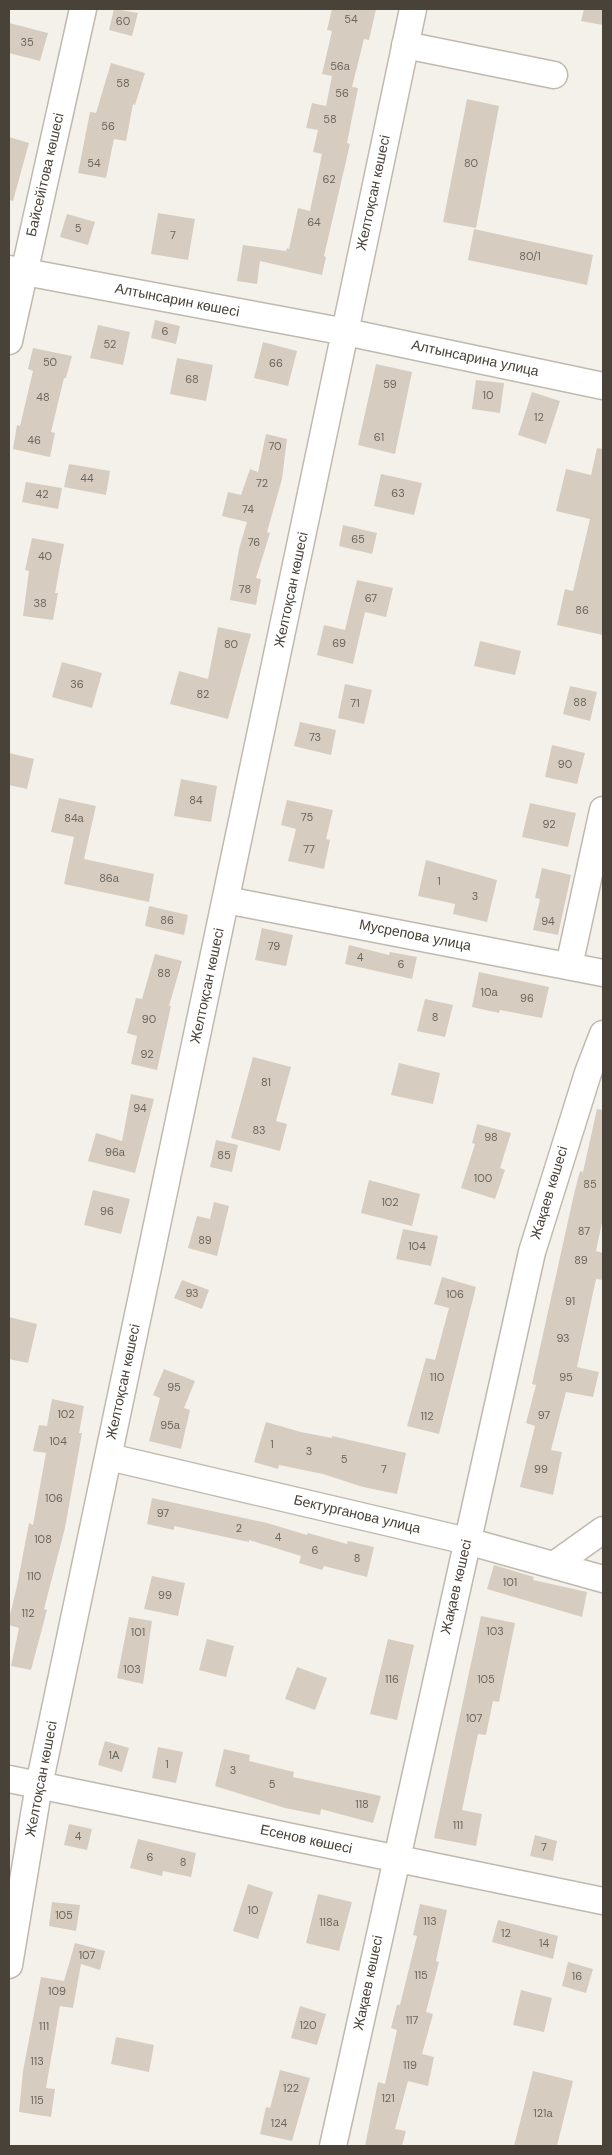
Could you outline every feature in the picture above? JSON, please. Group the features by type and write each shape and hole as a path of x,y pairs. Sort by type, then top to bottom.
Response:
{"street":[{"name":"Байсейітова көшесі","path":"9,341 17,270 83,9"},
{"name":"Желтоқсан көшесі","path":"9,1965 39,1785 413,9"},
{"path":"405,45 554,76"},
{"name":"Алтынсарин көшесі","path":"17,270 346,332"},
{"name":"Алтынсарина улица","path":"346,332 603,386"},
{"path":"569,966 603,810"},
{"name":"Мусрепова улица","path":"226,900 603,973"},
{"name":"Жақаев көшесі","path":"333,2146 532,1252 588,1073 603,1034"},
{"name":"Бектурганова улица","path":"109,1457 467,1541 603,1579"},
{"path":"554,1565 603,1530"},
{"name":"Есенов көшесі","path":"9,1780 603,1902"}],"building":[{"path":"114,9 138,13 132,36 109,30"},
{"path":"332,9 376,9 369,40 364,39 352,87 358,88 347,143 350,144 324,256 326,257 322,275 260,261 257,284 237,281 243,245 286,251 287,248 289,249 298,208 310,211 322,154 313,152 318,130 306,128 312,103 326,106 332,76 322,74 332,31 327,30"},
{"path":"584,9 603,9 603,25 581,21"},
{"path":"9,23 48,33 40,61 9,53"},
{"path":"111,63 145,73 135,105 133,104 126,141 114,139 106,178 78,173 90,112 96,113"},
{"path":"467,99 499,106 476,228 443,222"},
{"path":"9,137 29,143 13,201 9,200"},
{"path":"158,213 195,219 188,260 151,254"},
{"path":"67,214 95,222 88,245 60,237"},
{"path":"474,229 593,255 587,285 468,260"},
{"path":"155,320 180,326 176,344 151,338"},
{"path":"98,325 130,332 123,365 90,358"},
{"path":"263,342 297,351 288,386 254,378"},
{"path":"33,348 72,356 66,378 64,378 51,432 55,433 50,457 13,449 17,425 20,426 33,371 28,369"},
{"path":"177,358 213,365 206,401 170,394"},
{"path":"376,364 412,372 395,454 358,445"},
{"path":"476,380 504,383 500,413 472,409"},
{"path":"532,392 560,401 546,444 518,435"},
{"path":"266,434 287,439 282,479 267,532 270,533 256,578 261,579 256,605 230,600 239,549 247,522 222,516 228,492 241,495 250,469 258,472"},
{"path":"597,448 603,449 603,635 557,625 565,589 573,591 590,519 556,511 566,469 591,475"},
{"path":"69,464 110,471 106,495 64,487"},
{"path":"381,474 422,483 414,515 374,506"},
{"path":"26,482 62,488 58,509 22,502"},
{"path":"343,525 377,533 372,554 339,546"},
{"path":"32,538 64,544 55,593 58,593 53,620 23,616 29,571 25,570"},
{"path":"357,580 393,588 386,617 365,612 353,664 317,655 324,625 345,630"},
{"path":"218,627 251,634 228,719 170,704 179,671 208,679"},
{"path":"480,641 521,651 515,675 474,666"},
{"path":"62,662 102,673 92,708 52,697"},
{"path":"345,684 372,690 364,724 338,718"},
{"path":"570,686 597,692 590,721 563,714"},
{"path":"300,722 336,730 331,755 294,746"},
{"path":"552,745 585,753 577,784 545,777"},
{"path":"9,753 34,759 27,789 9,785"},
{"path":"181,779 217,786 211,822 174,816"},
{"path":"59,798 96,806 84,859 154,874 149,902 64,884 74,837 51,832"},
{"path":"287,800 333,810 326,839 330,840 324,869 288,861 296,829 281,825"},
{"path":"530,803 576,813 568,847 522,837"},
{"path":"426,860 497,880 487,922 453,914 455,904 418,896"},
{"path":"542,868 571,875 558,935 533,930 540,899 535,898"},
{"path":"149,906 188,915 184,935 145,926"},
{"path":"262,928 293,935 286,966 255,960"},
{"path":"349,945 389,955 390,952 417,957 412,979 345,964"},
{"path":"155,954 182,961 169,1006 171,1006 157,1070 131,1064 137,1036 127,1033 136,998 142,999"},
{"path":"479,972 549,987 542,1018 500,1010 499,1013 472,1007"},
{"path":"425,999 453,1005 445,1037 417,1031"},
{"path":"253,1057 291,1067 276,1121 287,1124 280,1151 231,1138"},
{"path":"399,1063 440,1073 433,1104 391,1095"},
{"path":"131,1094 154,1099 135,1173 88,1161 96,1133 122,1141"},
{"path":"597,1109 603,1110 603,1218 596,1251 603,1253 603,1280 596,1279 577,1367 599,1372 593,1397 566,1392 551,1450 562,1452 553,1495 520,1487 535,1426 526,1423 536,1385 532,1384 574,1194 580,1171 583,1172"},
{"path":"477,1124 511,1133 500,1168 505,1170 495,1199 461,1188 475,1144 472,1143"},
{"path":"216,1140 238,1145 232,1172 210,1167"},
{"path":"369,1180 420,1194 412,1226 361,1213"},
{"path":"93,1190 130,1199 121,1234 84,1225"},
{"path":"214,1202 229,1206 217,1256 188,1248 197,1216 210,1219"},
{"path":"403,1229 438,1236 431,1266 396,1259"},
{"path":"442,1277 476,1287 439,1434 407,1426 426,1358 435,1360 449,1308 434,1304"},
{"path":"182,1280 209,1290 202,1309 174,1298"},
{"path":"9,1317 37,1324 28,1363 9,1359"},
{"path":"164,1369 195,1381 184,1408 190,1410 181,1449 149,1441 160,1398 153,1395"},
{"path":"52,1399 84,1406 79,1433 82,1433 65,1528 44,1609 47,1610 31,1670 11,1666 19,1628 9,1625 9,1619 29,1523 33,1525 46,1453 33,1451 39,1425 47,1426"},
{"path":"266,1422 301,1432 332,1438 332,1436 406,1453 397,1494 363,1487 323,1474 279,1465 278,1469 254,1462"},
{"path":"152,1498 267,1523 347,1544 348,1541 374,1547 367,1577 324,1566 322,1570 299,1563 301,1556 249,1540 249,1542 174,1526 174,1530 147,1524"},
{"path":"494,1565 534,1577 533,1580 587,1592 582,1617 487,1589"},
{"path":"152,1576 185,1583 178,1616 144,1609"},
{"path":"481,1616 515,1623 499,1702 493,1701 486,1735 478,1734 462,1810 482,1814 476,1846 434,1838"},
{"path":"129,1617 152,1621 143,1684 117,1678"},
{"path":"207,1639 234,1646 226,1677 199,1670"},
{"path":"388,1639 414,1645 397,1720 370,1714"},
{"path":"297,1667 327,1678 315,1710 285,1699"},
{"path":"105,1741 129,1748 122,1772 98,1765"},
{"path":"158,1747 183,1752 176,1783 152,1778"},
{"path":"224,1749 250,1755 249,1761 294,1772 293,1777 381,1796 373,1823 321,1809 320,1815 285,1808 215,1786"},
{"path":"69,1824 92,1829 87,1850 64,1845"},
{"path":"535,1835 557,1841 553,1861 530,1856"},
{"path":"138,1839 196,1853 191,1877 163,1871 162,1876 130,1868"},
{"path":"248,1884 273,1892 258,1939 233,1931"},
{"path":"318,1894 352,1902 339,1951 306,1943"},
{"path":"52,1902 80,1905 76,1931 49,1926"},
{"path":"420,1904 447,1910 436,1961 439,1962 426,2012 433,2014 422,2054 434,2057 428,2086 408,2081 395,2129 406,2131 402,2146 365,2146 378,2082 385,2084 397,2030 391,2028 397,2005 400,2005 417,1936 413,1935"},
{"path":"498,1920 558,1936 553,1959 492,1942"},
{"path":"75,1943 105,1951 100,1970 81,1964 73,2008 60,2006 46,2088 55,2089 51,2117 19,2112 23,2071 41,1977 64,1981"},
{"path":"568,1962 593,1969 586,1993 562,1986"},
{"path":"521,1990 552,1998 544,2032 513,2025"},
{"path":"300,2006 326,2014 317,2045 291,2038"},
{"path":"116,2037 154,2045 149,2072 111,2064"},
{"path":"280,2070 310,2078 292,2141 260,2134 266,2107 270,2108"},
{"path":"533,2071 573,2081 557,2146 514,2146"}]}
